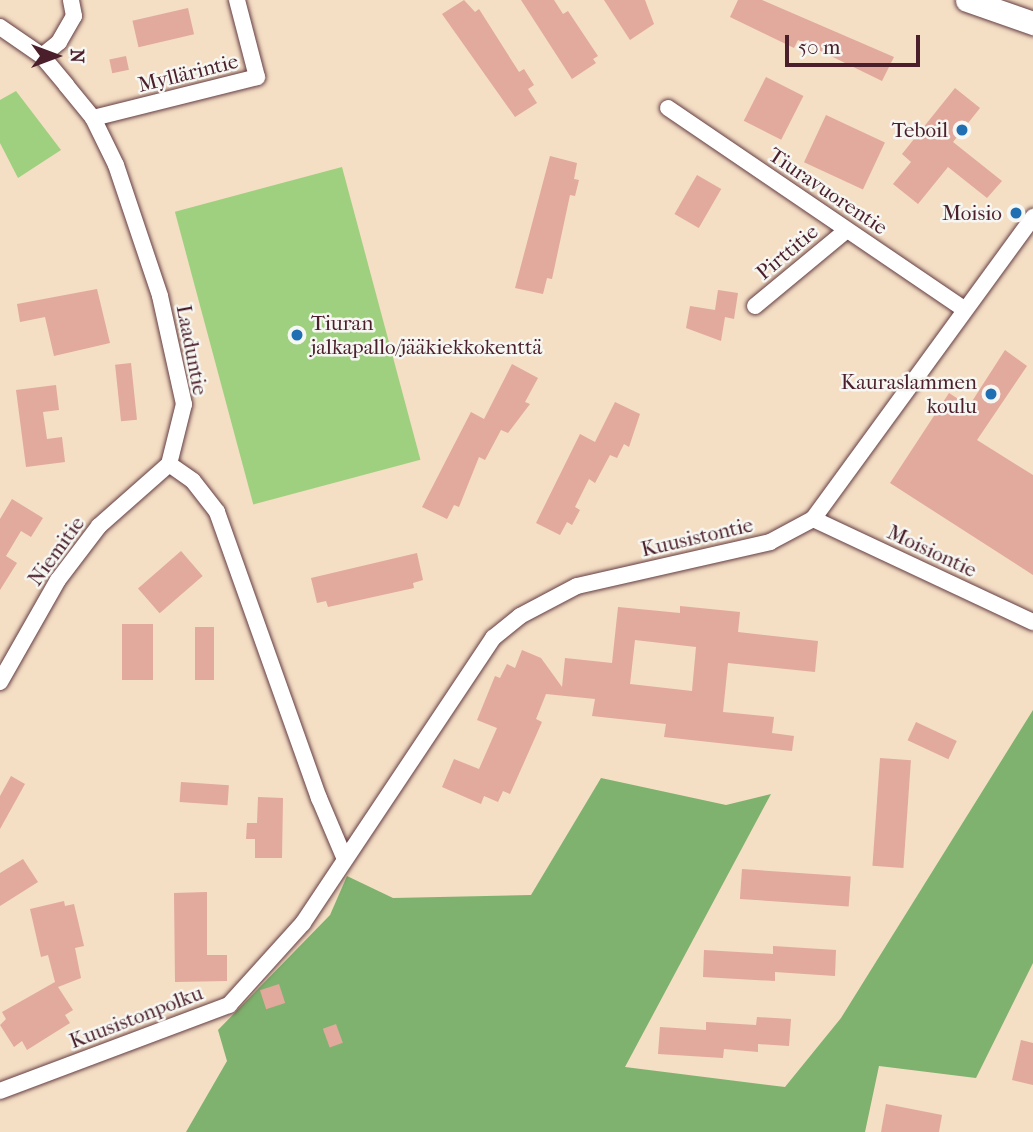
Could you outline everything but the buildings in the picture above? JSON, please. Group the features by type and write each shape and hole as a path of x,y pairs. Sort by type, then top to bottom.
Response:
{"main road":[{"path":"967,0 1022,21 1033,36"}],"street":[{"path":"42,56 59,42 74,16 71,0"},
{"name":"Myllärintie","path":"93,118 257,77 237,0"},
{"name":"Laaduntie","path":"0,27 42,56 93,118 116,165 160,296 184,404 169,464"},
{"name":"Tiuravuorentie","path":"668,107 964,309"},
{"name":"Kuusistontie","path":"344,857 493,638 520,616 578,586 770,542 813,519 1033,217"},
{"name":"Pirttitie","path":"755,306 846,230"},
{"path":"169,464 193,481 217,512 319,798 344,857"},
{"name":"Niemitie","path":"0,682 58,580 99,526 169,464"},
{"name":"Moisiontie","path":"813,519 1033,622"},
{"name":"Kuusistonpolku","path":"0,1091 229,1005 303,923 344,857"}],"green space":[{"path":"16,91 61,150 18,178 0,143 0,100"},
{"name":"Tiuran jalkapallo/jääkiekkokenttä","path":"342,167 420,460 253,504 175,212"},
{"path":"1033,710 1033,963 976,1078 879,1066 865,1132 186,1132 227,1061 218,1030 330,915 347,876 393,898 531,895 601,778 726,805 771,794 625,1067 785,1087 841,1018"}],"place":[{"name":"Teboil","path":"962,130"},
{"name":"Moisio","path":"1016,213"},
{"name":"Tiuran jalkapallo/jääkiekkokenttä","path":"297,335"},
{"name":"Kauraslammen koulu","path":"991,394"}]}
